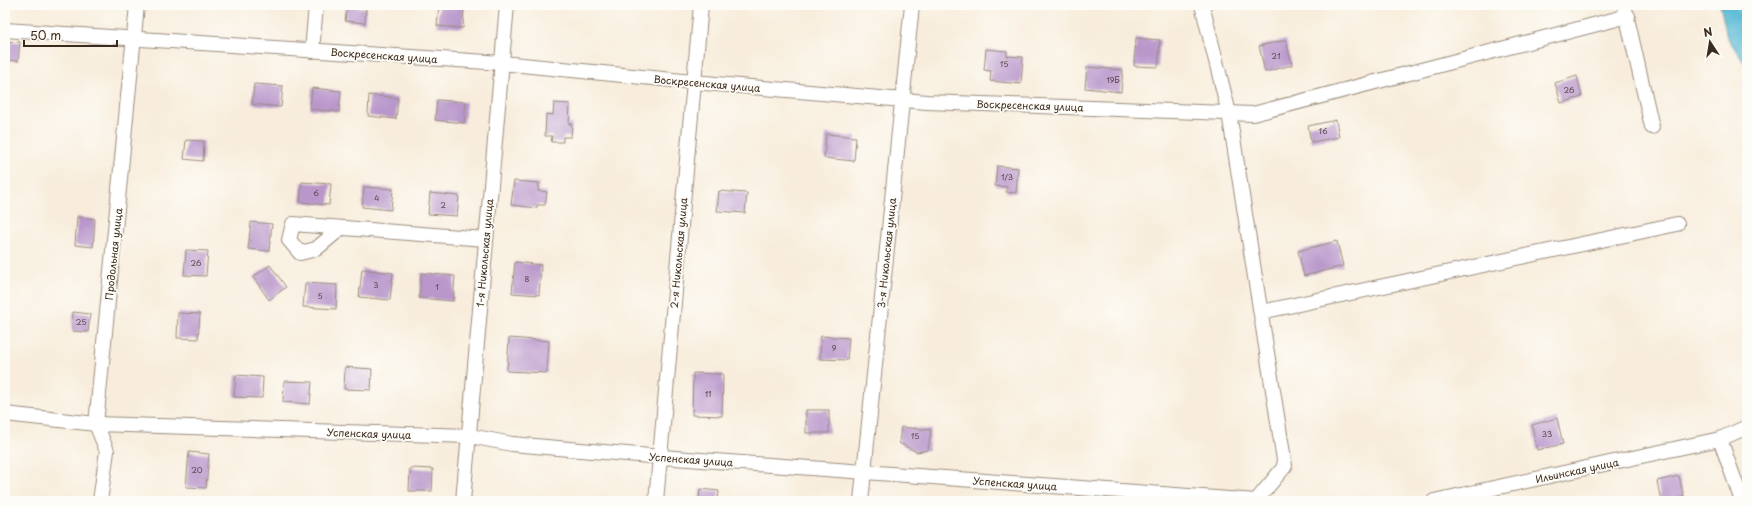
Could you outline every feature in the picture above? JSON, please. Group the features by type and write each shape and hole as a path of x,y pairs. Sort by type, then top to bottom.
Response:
{"street":[{"name":"Продольная улица","path":"100,501 107,451 96,424 137,5"},
{"path":"312,51 316,5"},
{"name":"1-я Никольская улица","path":"463,501 470,436 507,5"},
{"name":"2-я Никольская улица","path":"656,501 701,5"},
{"name":"3-я Никольская улица","path":"861,501 912,5"},
{"path":"1202,5 1229,113 1285,466 1256,501"},
{"name":"Воскресенская улица","path":"5,30 502,63 693,82 903,100 1253,114 1626,11"},
{"path":"1626,11 1652,127"},
{"path":"1261,312 1677,224"},
{"path":"341,228 486,239"},
{"name":"Успенская улица","path":"5,414 96,424 470,436 512,444 661,457 1256,501"},
{"name":"Ильинская улица","path":"1434,501 1720,438 1747,427"},
{"path":"1720,438 1742,501"}],"water":[{"path":"1720,5 1747,5 1747,67 1727,37"}],"building":[{"path":"439,5 464,7 463,28 437,26"},
{"path":"347,6 366,8 365,23 345,21"},
{"path":"1136,38 1160,40 1158,67 1134,66"},
{"path":"1286,40 1292,65 1265,72 1259,46"},
{"path":"5,41 20,42 18,61 5,60"},
{"path":"986,49 1007,51 1007,56 1023,57 1021,84 990,81 991,71 984,70"},
{"path":"1087,67 1123,70 1121,92 1085,88"},
{"path":"1577,76 1582,97 1561,103 1555,83"},
{"path":"254,84 283,86 281,107 252,104"},
{"path":"312,88 341,91 339,112 310,109"},
{"path":"369,95 398,98 396,119 368,116"},
{"path":"437,100 466,102 464,123 435,120"},
{"path":"554,103 570,104 569,124 572,124 571,137 563,137 563,142 551,142 552,136 545,136 546,114 553,115"},
{"path":"1336,120 1339,137 1311,142 1308,126"},
{"path":"826,134 856,137 854,161 824,158"},
{"path":"186,140 204,141 203,161 184,159"},
{"path":"997,166 1018,168 1016,193 1006,192 1007,187 995,186"},
{"path":"514,181 539,183 538,191 547,192 545,205 537,205 537,208 511,205"},
{"path":"302,182 331,184 329,205 300,202"},
{"path":"364,187 393,189 391,210 362,207"},
{"path":"719,191 747,193 745,213 717,211"},
{"path":"430,193 459,196 457,216 428,214"},
{"path":"77,217 95,219 93,247 75,245"},
{"path":"251,222 272,224 269,251 248,249"},
{"path":"1337,241 1343,266 1304,276 1298,251"},
{"path":"186,250 208,251 206,276 184,275"},
{"path":"515,262 541,265 539,295 512,293"},
{"path":"270,265 286,287 269,300 253,277"},
{"path":"362,269 393,273 390,300 359,297"},
{"path":"421,273 455,276 453,301 419,298"},
{"path":"305,283 337,285 336,309 303,307"},
{"path":"73,312 90,314 88,332 72,331"},
{"path":"178,313 200,314 198,339 177,338"},
{"path":"821,336 849,338 847,360 820,359"},
{"path":"509,338 549,341 547,373 507,371"},
{"path":"345,367 372,369 371,390 344,389"},
{"path":"693,373 723,374 722,416 692,415"},
{"path":"236,375 263,377 262,398 234,397"},
{"path":"284,381 312,382 310,404 283,402"},
{"path":"806,410 829,410 829,433 806,433"},
{"path":"1557,418 1563,444 1537,450 1532,425"},
{"path":"901,427 931,430 928,450 917,452 899,443"},
{"path":"189,452 209,454 206,488 186,487"},
{"path":"410,468 433,469 432,491 409,491"},
{"path":"1679,476 1684,497 1661,501 1657,481"},
{"path":"700,489 719,491 718,501 699,501"}]}
